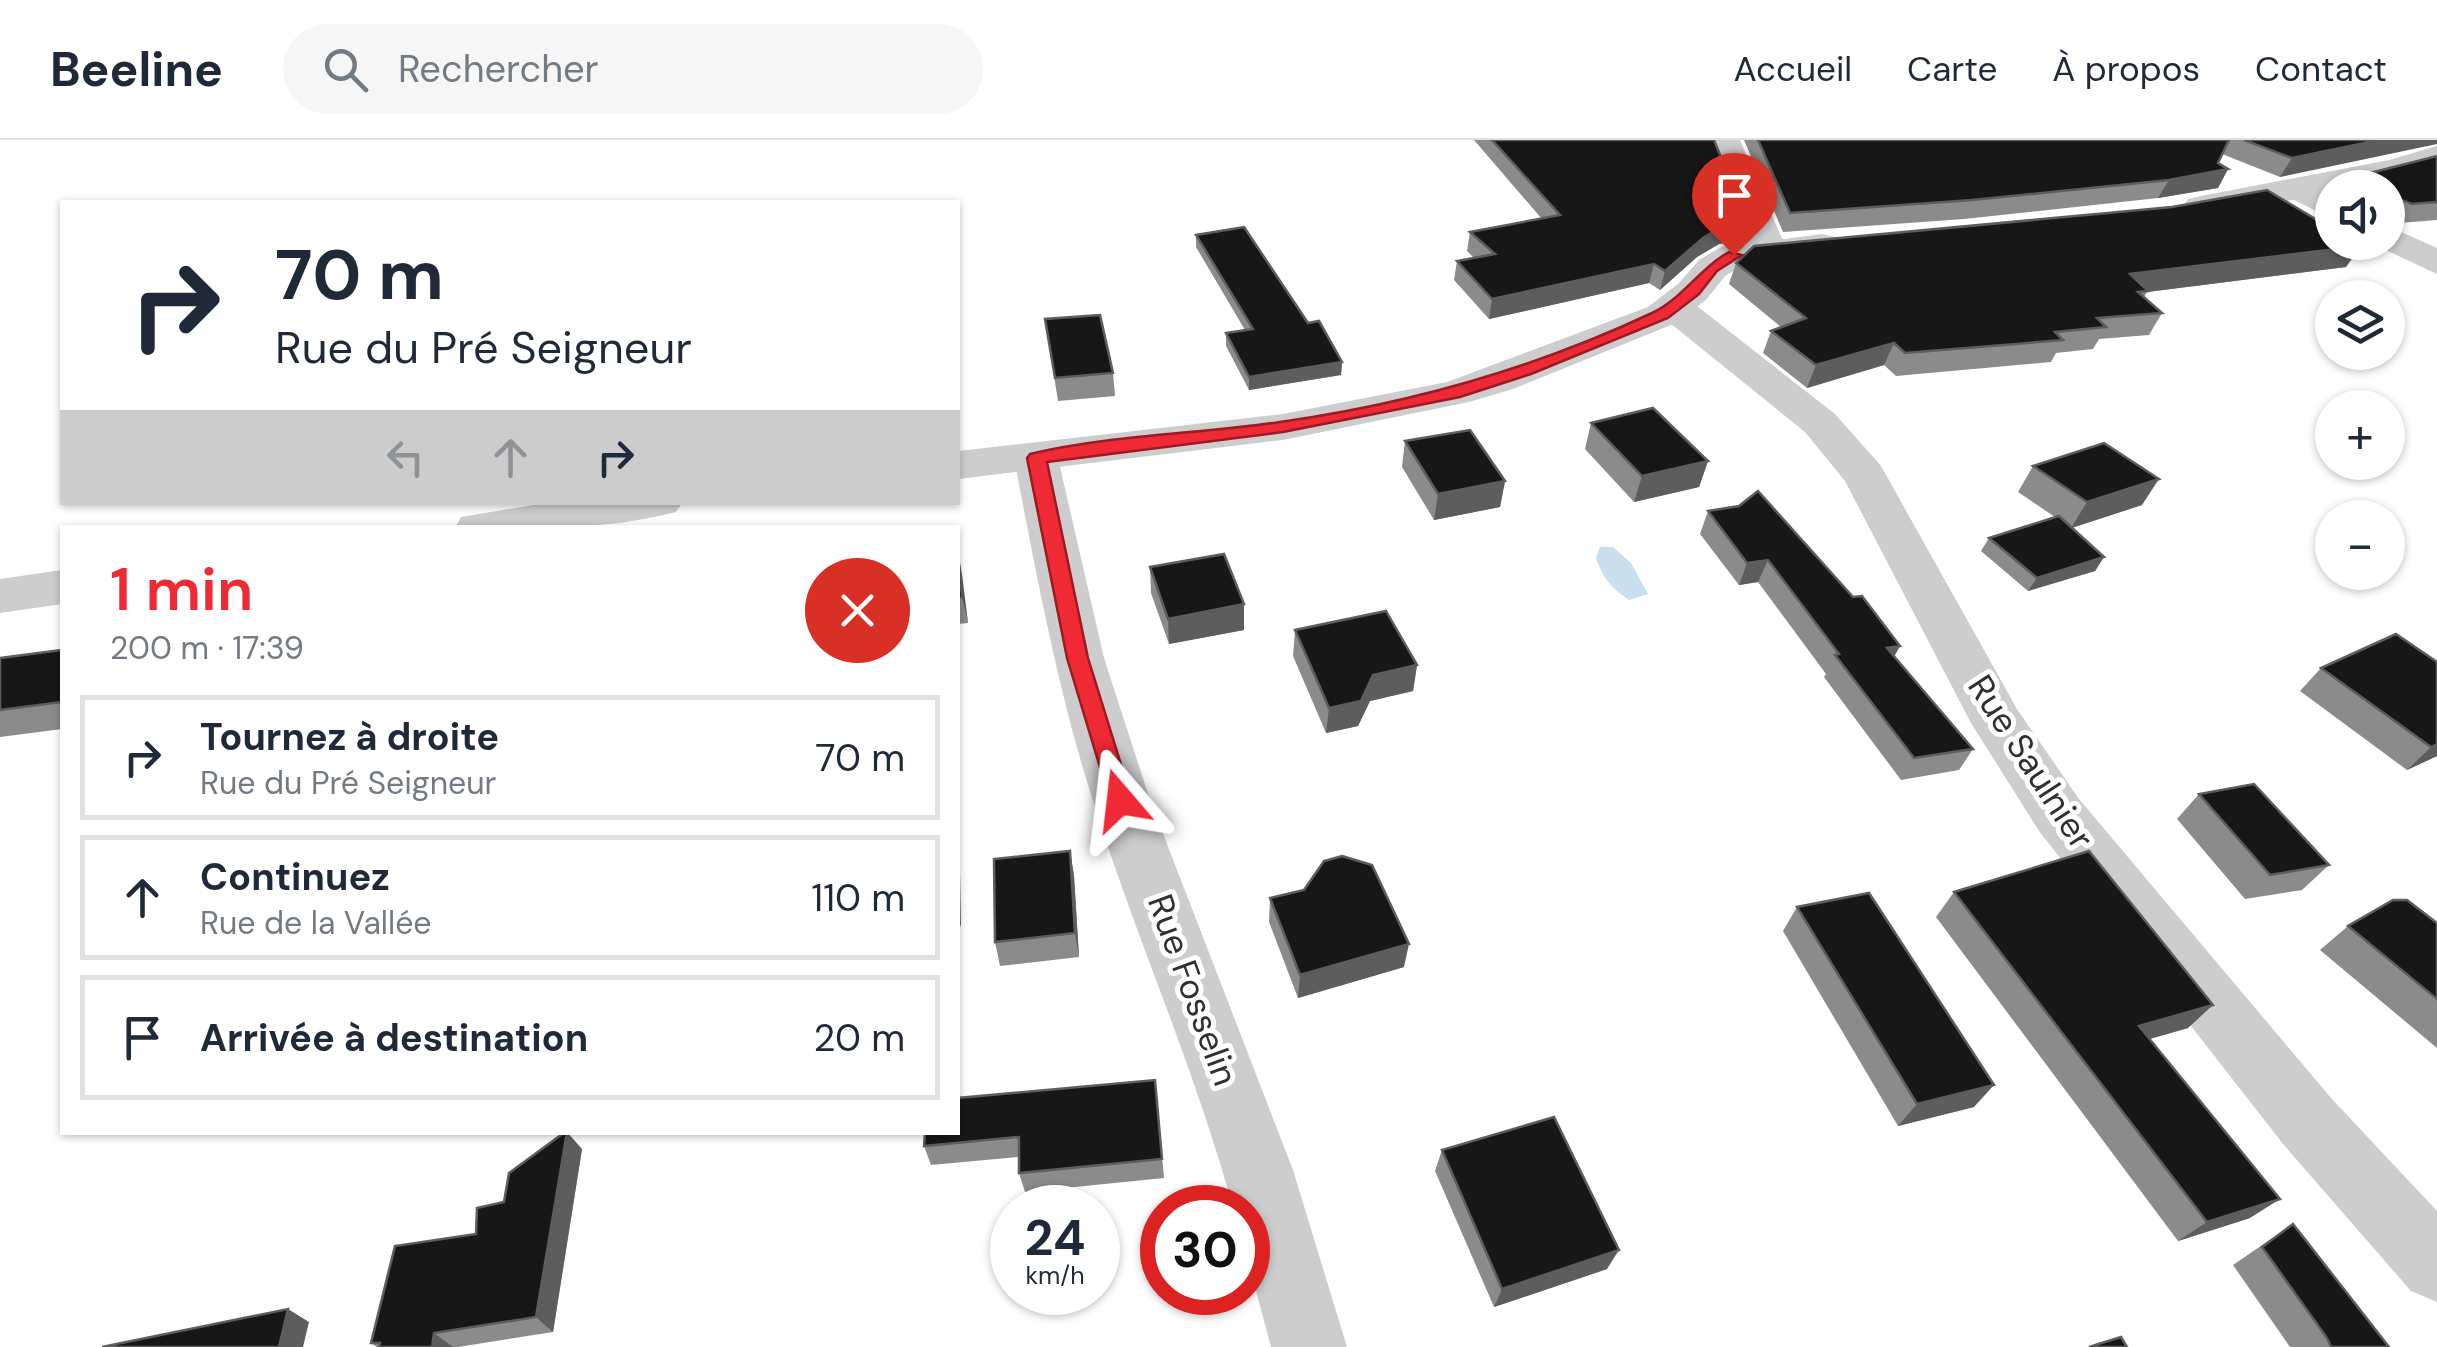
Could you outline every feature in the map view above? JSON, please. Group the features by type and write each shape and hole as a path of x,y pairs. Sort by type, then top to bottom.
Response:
{"street":[{"path":"1723,140 1767,248"},
{"path":"2170,211 2396,169 2437,156"},
{"path":"2298,189 2315,198"},
{"path":"960,465 1283,427 1454,393 1578,350 1674,307 1712,268 1734,255 1767,248 1863,242"},
{"path":"2405,246 2437,263"},
{"name":"Rue Saulnier","path":"1674,307 1820,423 1865,476 1998,723 2058,815 2307,1121 2437,1265"},
{"name":"Rue Fosselin","path":"1036,458 1078,658 1120,800 1196,994 1252,1152 1309,1347"},
{"path":"499,525 639,505"},
{"path":"0,596 60,587"}],"water":[{"path":"1600,547 1613,547 1631,563 1648,594 1629,600 1612,587 1596,558"}],"building":[{"path":"1492,140 1714,140 1746,220 1725,225 1703,238 1665,271 1654,264 1492,299 1457,261 1495,254 1470,232 1560,215"},
{"path":"1758,140 2229,140 2218,163 2228,169 2169,180 1790,213"},
{"path":"2244,140 2379,140 2292,158"},
{"path":"2437,156 2437,202 2405,201 2405,170 2382,170"},
{"path":"2267,190 2315,219 2315,252 2130,274 2148,291 2138,292 2162,313 2097,318 2106,327 2055,332 2063,340 1905,353 1894,343 1816,365 1771,331 1806,318 1736,263 1754,246 2172,207"},
{"path":"1244,227 1308,323 1319,321 1342,362 1249,377 1226,333 1253,329 1196,235"},
{"path":"1100,315 1113,373 1055,378 1045,319"},
{"path":"1653,408 1708,461 1642,476 1591,423"},
{"path":"1470,430 1505,481 1438,494 1405,441"},
{"path":"2104,443 2159,479 2087,502 2033,466"},
{"path":"1758,491 1853,597 1862,596 1900,646 1887,648 1973,749 1914,758 1768,560 1747,563 1708,511 1739,506"},
{"path":"2059,516 2104,557 2037,578 1989,538"},
{"path":"1224,554 1244,604 1168,619 1150,567"},
{"path":"1386,611 1417,665 1373,675 1361,701 1329,708 1295,630"},
{"path":"2396,634 2437,662 2437,744 2431,747 2321,668"},
{"path":"60,650 60,702 0,710 0,658"},
{"path":"2254,784 2329,865 2270,875 2199,794"},
{"path":"1070,851 1075,933 995,942 994,859"},
{"path":"2089,851 2213,1005 2139,1026 2280,1199 2207,1222 1954,892"},
{"path":"1342,856 1372,865 1409,944 1300,975 1270,898 1304,890 1324,861"},
{"path":"1869,893 1994,1085 1917,1104 1797,907"},
{"path":"2393,900 2407,900 2437,923 2437,999 2348,926"},
{"path":"1155,1080 1162,1159 1019,1173 1019,1137 924,1146 925,1135 960,1135 960,1098"},
{"path":"1554,1117 1619,1250 1502,1289 1442,1150"},
{"path":"561,1135 566,1135 536,1317 434,1333 432,1347 379,1347 380,1343 371,1343 395,1246 476,1234 477,1208 504,1202 509,1173"},
{"path":"2293,1224 2389,1347 2331,1347 2262,1247"},
{"path":"288,1309 279,1347 102,1347"},
{"path":"2121,1337 2127,1347 2089,1347"}],"route":[{"path":"1120,800 1078,658 1036,458 1283,427 1454,393 1525,370 1662,315 1693,290 1712,268 1734,255"}]}
